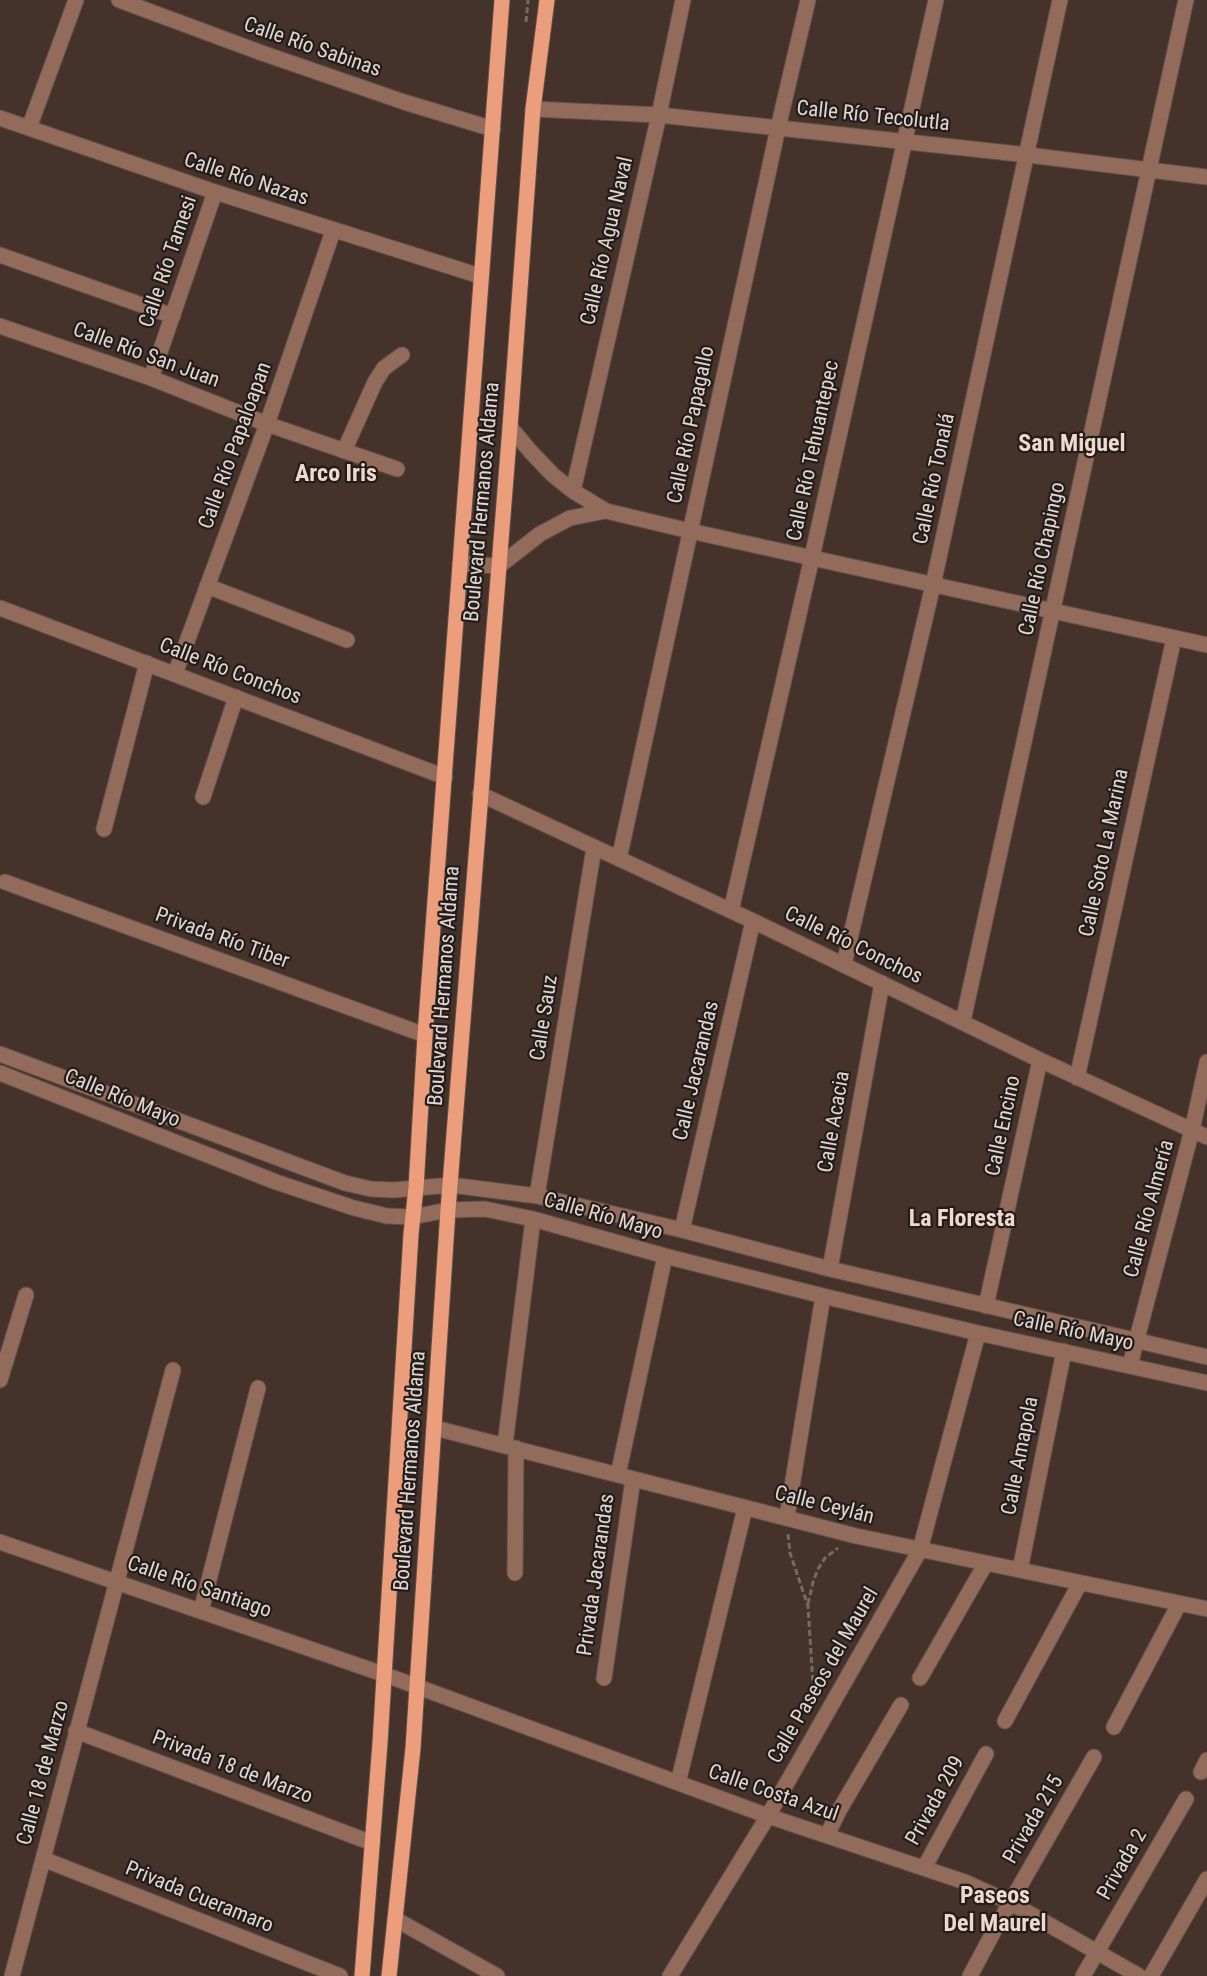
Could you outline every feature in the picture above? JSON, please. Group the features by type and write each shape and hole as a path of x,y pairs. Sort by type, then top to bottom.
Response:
{"main road":[{"name":"Boulevard Hermanos Aldama","path":"362,1976 412,1217 416,1188 425,1035 501,0"},
{"name":"Boulevard Hermanos Aldama","path":"389,1976 418,1688 448,1210 533,109 547,0"}],"street":[{"path":"28,128 76,0"},
{"name":"Calle Río Sabinas","path":"119,0 261,53 404,102 493,129"},
{"name":"Calle Río Agua Naval","path":"573,491 683,0"},
{"name":"Calle Río Papagallo","path":"619,859 808,0"},
{"name":"Calle Río Tehuantepec","path":"731,911 936,0"},
{"name":"Calle Río Tonalá","path":"844,964 933,585 1028,156 1060,0"},
{"name":"Calle Río Chapingo","path":"963,1021 1186,0"},
{"name":"Calle Río Tecolutla","path":"533,109 659,115 1207,177"},
{"name":"Calle Río Nazas","path":"0,118 333,231 480,276"},
{"name":"Calle Río Tamesi","path":"151,378 215,192"},
{"name":"Calle Río Papaloapan","path":"176,674 267,424 333,231"},
{"path":"0,255 173,316"},
{"name":"Calle Río San Juan","path":"0,326 151,378 267,424 397,469"},
{"path":"344,451 375,382 384,368 402,355"},
{"path":"510,427 553,475 573,491 606,511 1207,645"},
{"path":"460,564 499,566 540,534 570,518 606,511"},
{"path":"207,586 347,640"},
{"name":"Calle Río Conchos","path":"0,608 445,777"},
{"name":"Calle Soto La Marina","path":"1077,1078 1174,638"},
{"path":"104,829 147,663"},
{"path":"203,797 236,697"},
{"name":"Calle Río Conchos","path":"480,794 844,964 1077,1078 1207,1137"},
{"name":"Calle Sauz","path":"537,1196 594,848"},
{"name":"Privada Río Tiber","path":"5,882 425,1035"},
{"name":"Calle Jacarandas","path":"682,1230 753,921"},
{"name":"Calle Acacia","path":"830,1269 882,983"},
{"name":"Calle Río Mayo","path":"0,1054 345,1184 394,1190 451,1185 537,1196 682,1230 830,1269 1207,1357"},
{"name":"Calle Encino","path":"986,1306 1040,1060"},
{"name":"Calle Río Almería","path":"1130,1365 1192,1130 1207,1062"},
{"name":"Calle Río Mayo","path":"0,1073 276,1182 354,1208 387,1216 412,1217 448,1210 485,1209 533,1219 665,1256 823,1296 978,1333 1207,1383"},
{"path":"276,1182 284,1161"},
{"path":"515,1573 511,1447 533,1219"},
{"path":"625,1477 665,1256"},
{"path":"0,1380 26,1295"},
{"path":"787,1517 823,1296"},
{"path":"920,1550 978,1333"},
{"name":"Calle Amapola","path":"1020,1570 1064,1351"},
{"name":"Calle 18 de Marzo","path":"12,1976 173,1370"},
{"path":"201,1611 258,1388"},
{"name":"Calle Ceylán","path":"435,1428 856,1536 1207,1609"},
{"name":"Privada Jacarandas","path":"603,1678 625,1477"},
{"path":"678,1783 745,1508"},
{"name":"Calle Río Santiago","path":"0,1542 383,1674"},
{"name":"Calle Paseos del Maurel","path":"670,1976 768,1816 920,1550"},
{"path":"920,1678 986,1563"},
{"path":"1005,1721 1080,1583"},
{"path":"1114,1727 1179,1604"},
{"name":"Calle Costa Azul","path":"383,1674 768,1816 964,1882 1011,1904 1139,1976"},
{"path":"827,1835 901,1705"},
{"name":"Privada 18 de Marzo","path":"76,1731 372,1843"},
{"name":"Privada 209","path":"924,1868 986,1755"},
{"name":"Privada 215","path":"970,1976 1094,1757"},
{"name":"Privada 2","path":"1083,1976 1186,1799"},
{"name":"Privada Cueramaro","path":"42,1859 340,1976"},
{"path":"1151,1976 1207,1879"},
{"path":"395,1919 497,1976"}],"path":[{"path":"787,1517 790,1553 808,1606 816,1731"},
{"path":"808,1606 813,1582 825,1558 856,1536"}],"district":[{"name":"San Miguel","path":"1072,445"},
{"name":"Arco Iris","path":"336,475"},
{"name":"La Floresta","path":"962,1220"},
{"name":"Paseos Del Maurel","path":"995,1911"}]}
